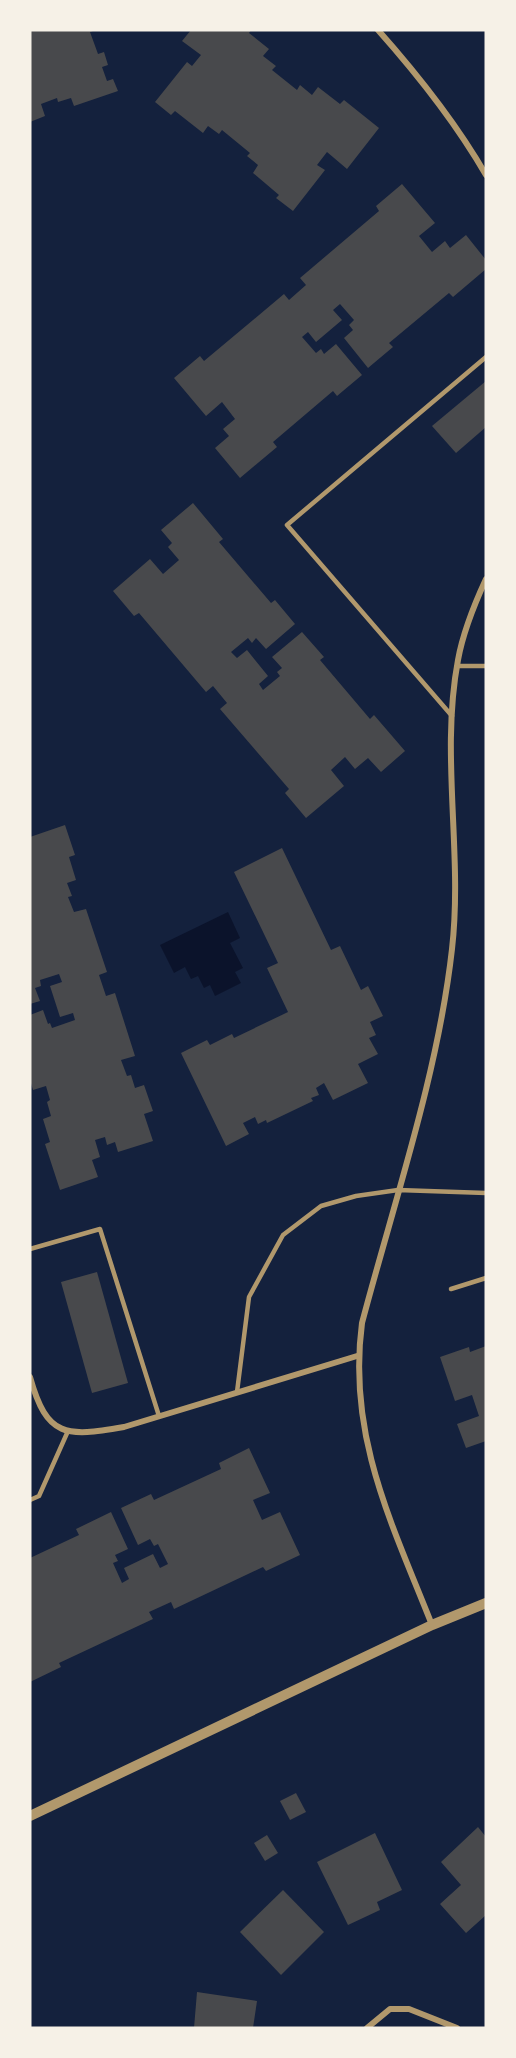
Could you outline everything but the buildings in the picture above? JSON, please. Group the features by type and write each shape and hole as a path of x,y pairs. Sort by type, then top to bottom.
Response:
{"street":[{"path":"378,30 413,70 468,144 486,175"},
{"path":"432,1625 381,1499 364,1433 358,1396 357,1356 362,1323 428,1075 445,1000 452,947 455,874 452,716 457,666 471,612 486,579"},
{"path":"30,1377 45,1418 56,1427 68,1431 97,1432 159,1416 357,1356"},
{"path":"30,1816 432,1625 486,1603"},
{"path":"367,2028 390,2009 409,2009 457,2028"}],"lane":[{"path":"452,716 287,525 486,357"},
{"path":"457,666 486,666"},
{"path":"237,1392 249,1297 282,1235 321,1206 356,1196 398,1190 486,1193"},
{"path":"30,1249 99,1229 159,1416"},
{"path":"451,1289 486,1278"},
{"path":"30,1500 39,1496 68,1431"}],"water":[{"path":"228,912 240,938 230,943 243,968 235,972 241,983 215,996 210,985 204,988 198,976 191,979 185,967 174,973 160,945"}]}
